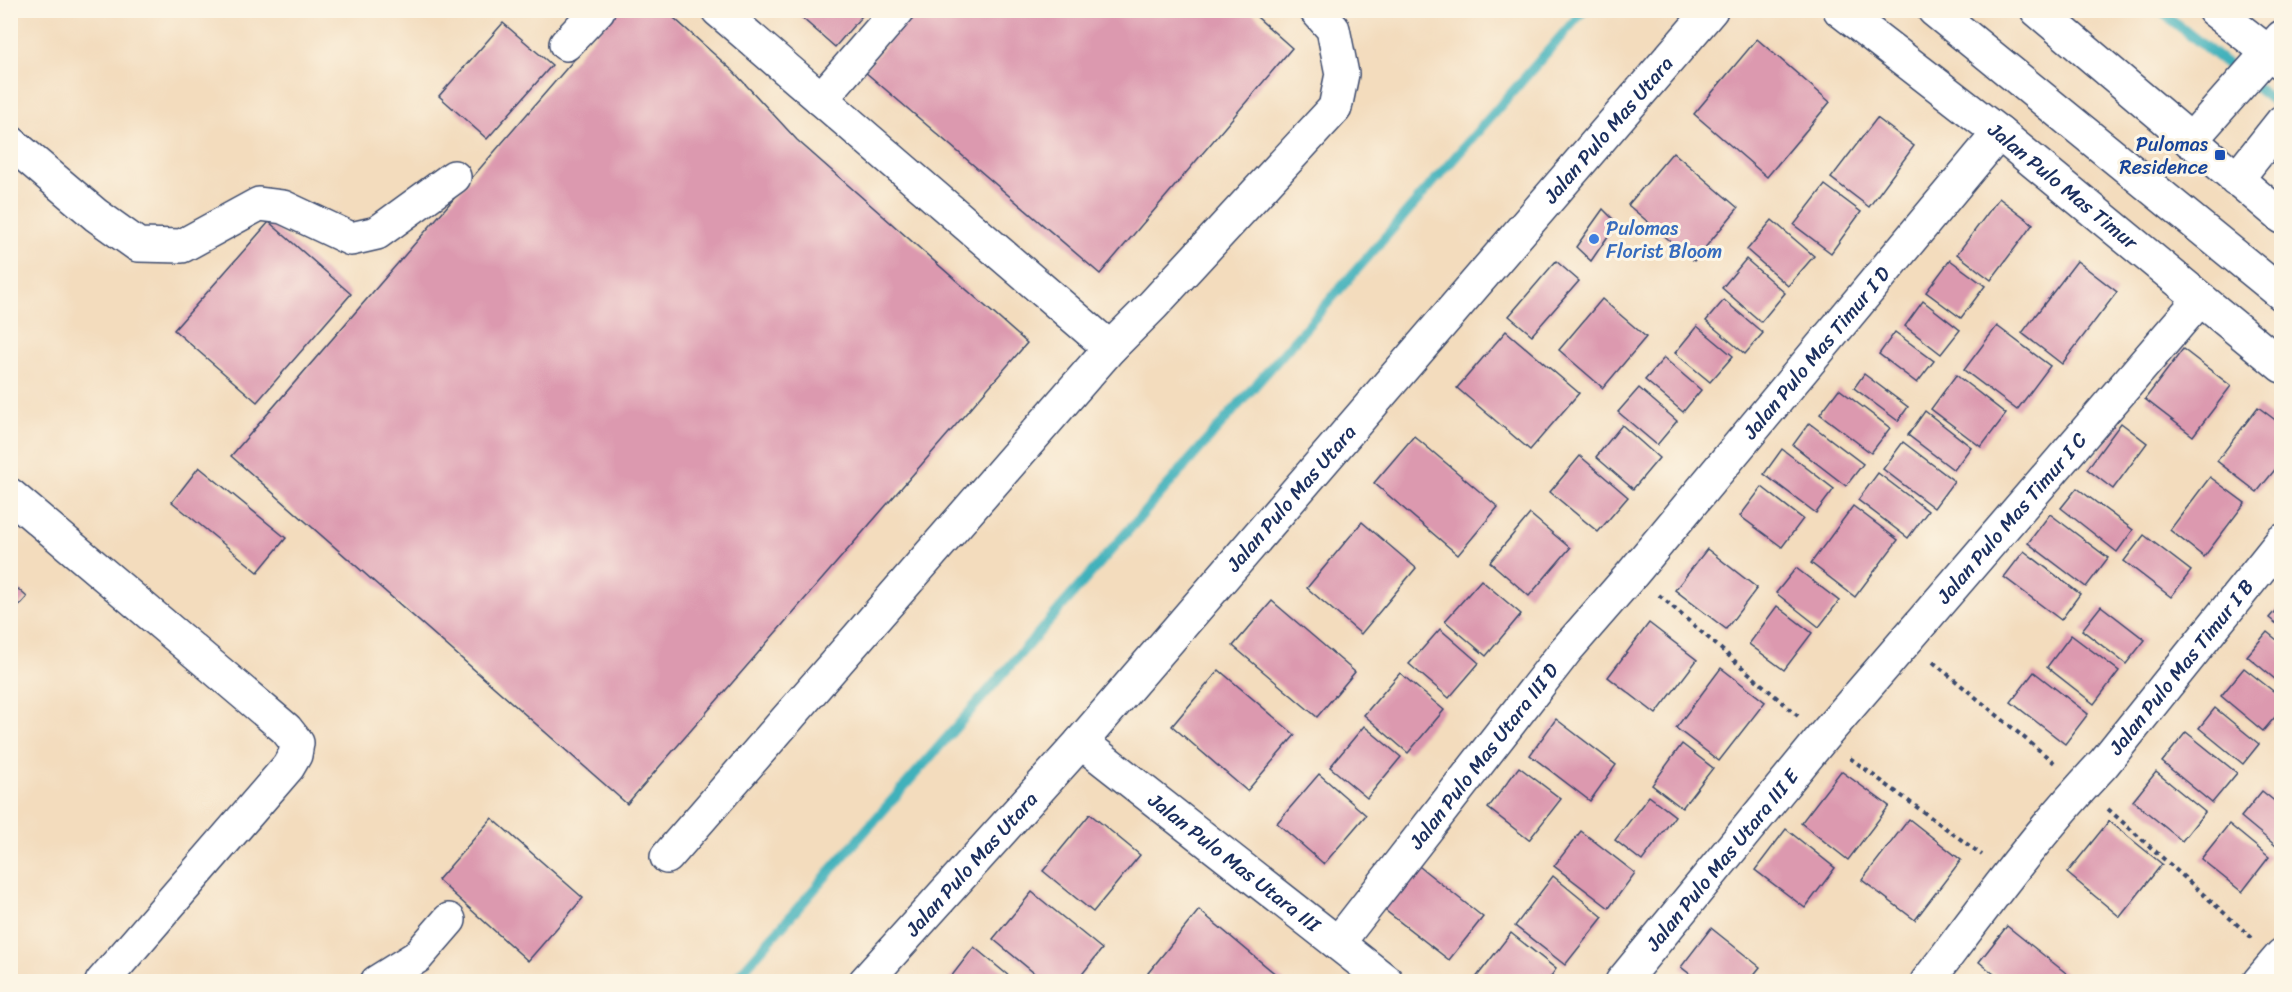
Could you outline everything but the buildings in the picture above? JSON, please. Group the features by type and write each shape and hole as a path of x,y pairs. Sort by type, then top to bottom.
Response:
{"street":[{"path":"566,44 598,10"},
{"path":"718,10 1110,348"},
{"path":"821,99 898,10"},
{"path":"667,857 1110,348 1153,305 1335,108 1342,74 1334,29 1316,10"},
{"name":"Jalan Pulo Mas Utara","path":"866,981 1081,742 1711,10"},
{"name":"Jalan Pulo Mas Timur","path":"1840,10 1999,133 2282,366"},
{"path":"1934,10 2282,294"},
{"path":"2037,10 2244,169 2282,217"},
{"path":"2198,132 2272,55 2214,10"},
{"path":"2244,169 2282,122"},
{"name":"Jalan Pulo Mas Timur I D","path":"1633,573 1999,133"},
{"path":"10,142 96,215 138,245 182,246 259,204 284,207 351,239 378,233 454,177"},
{"name":"Jalan Pulo Mas Timur I C","path":"1822,738 1908,641 2200,299"},
{"path":"10,495 286,729 297,742 295,755 288,767 102,981"},
{"name":"Jalan Pulo Mas Timur I B","path":"1927,981 2009,874 2093,775 2282,541"},
{"name":"Jalan Pulo Mas Utara III D","path":"1338,943 1566,650 1633,573"},
{"name":"Jalan Pulo Mas Utara III E","path":"1622,981 1822,738"},
{"name":"Jalan Pulo Mas Utara III","path":"1081,742 1383,980"},
{"path":"377,981 417,957 449,920"}],"path":[{"path":"1633,573 1822,738 2009,874"},
{"path":"1908,641 2093,775 2273,966"}],"waterway":[{"path":"733,982 1584,10"},
{"path":"2159,10 2282,108"}],"place":[{"name":"Pulomas Residence","path":"2220,155"},
{"name":"Pulomas Florist Bloom","path":"1594,239"}]}
